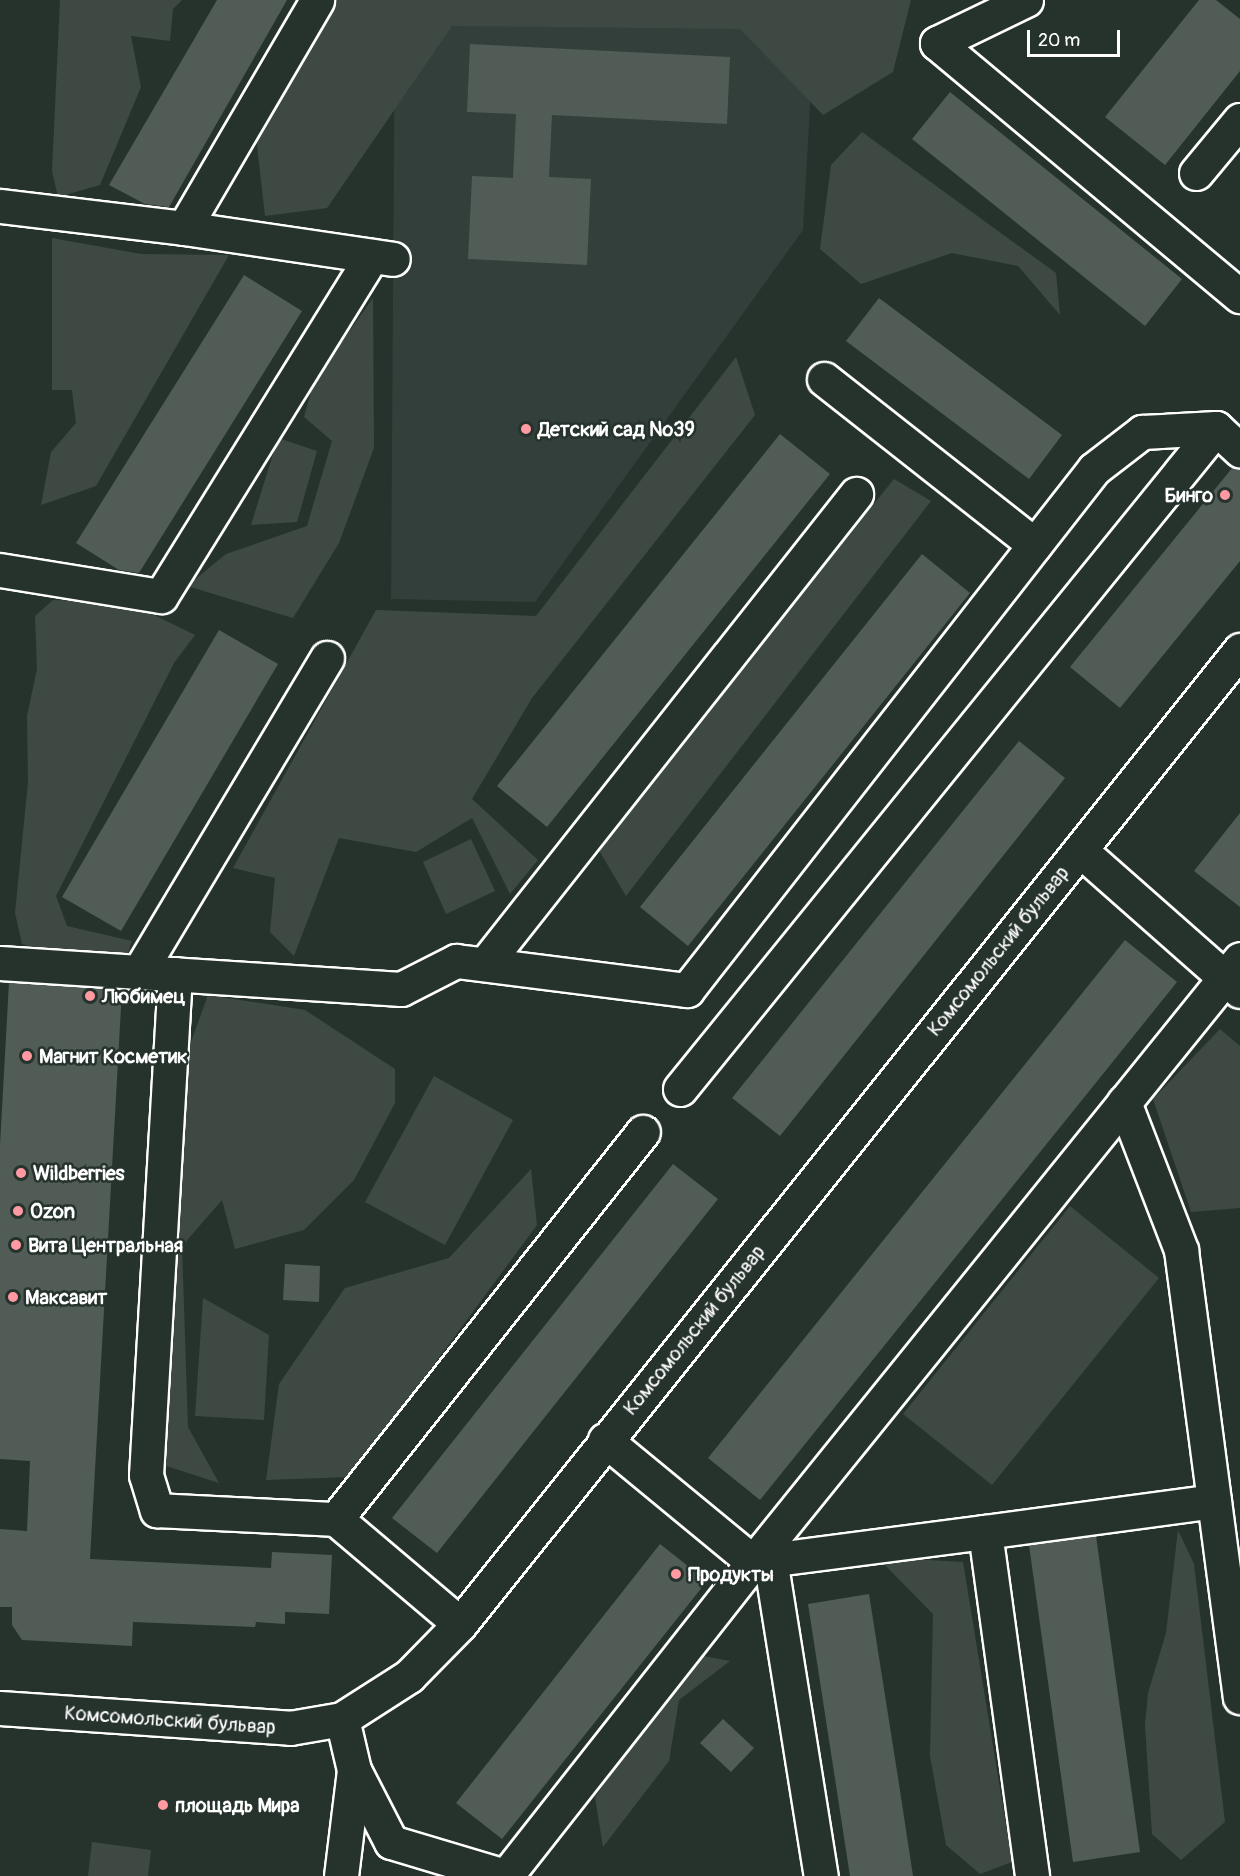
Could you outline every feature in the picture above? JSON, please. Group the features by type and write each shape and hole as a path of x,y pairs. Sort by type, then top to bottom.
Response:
{"street":[{"path":"184,228 318,0"},
{"path":"1026,0 937,43 1240,296"},
{"path":"1196,173 1240,120"},
{"path":"0,206 184,228 383,258 161,596 0,570"},
{"path":"824,379 1035,545"},
{"path":"680,1089 1216,428"},
{"path":"0,963 401,989 456,961 687,990 1094,469 1142,432 1216,428 1240,450"},
{"path":"485,964 856,494"},
{"name":"Комсомольский бульвар","path":"0,1708 222,1727 290,1728 342,1719 383,1697 460,1624 605,1440 1240,650"},
{"path":"140,972 327,658"},
{"path":"342,1719 354,1770 391,1842 505,1876 762,1561 1125,1102 1235,976 1080,850"},
{"path":"175,974 146,1474 157,1510 336,1519 460,1624"},
{"path":"1125,1102 1181,1250 1240,1697"},
{"path":"336,1519 643,1132"},
{"path":"605,1440 762,1561 821,1876"},
{"path":"762,1561 1214,1501"},
{"path":"985,1532 1032,1876"},
{"path":"341,1876 354,1770"}],"shaded area":[{"path":"60,0 182,0 173,9 170,41 131,36 141,87 100,185 58,197 52,171"},
{"path":"334,0 911,0 893,72 823,115 740,29 452,26 327,208 265,216 256,137"},
{"name":"Детский сад №39","path":"395,0 816,0 803,230 535,602 391,599"},
{"path":"862,132 1056,273 1060,315 1018,266 952,253 861,284 820,249 831,165"},
{"path":"52,238 141,254 229,255 96,486 41,505 51,452 76,423 72,390 52,390"},
{"path":"373,298 374,448 339,543 293,618 187,586 226,554 307,526 332,441 304,417 314,381"},
{"path":"736,357 755,415 532,698 472,799 538,860 510,894 472,818 416,852 339,838 294,956 270,932 275,878 233,868 376,610 536,616"},
{"path":"278,438 317,451 297,522 251,525"},
{"path":"894,479 931,501 626,896 597,847"},
{"path":"53,600 110,602 148,612 195,635 174,663 56,896 67,926 132,941 127,956 75,958 22,944 15,913 28,782 27,716 37,669 35,616"},
{"path":"471,839 495,891 446,914 423,862"},
{"path":"208,995 305,1010 395,1069 395,1103 354,1180 304,1230 235,1249 222,1200 182,1246 188,1427 219,1483 163,1465 184,1061"},
{"path":"1220,1029 1240,1046 1240,1208 1191,1212 1153,1099"},
{"path":"434,1076 513,1120 445,1245 365,1202"},
{"path":"531,1169 537,1225 351,1477 266,1480 279,1384 345,1288 449,1258"},
{"path":"1070,1206 1159,1278 992,1485 903,1414"},
{"path":"203,1298 269,1335 264,1420 195,1416"},
{"path":"1178,1530 1194,1564 1225,1822 1181,1860 1152,1834 1145,1725 1148,1693 1166,1633"},
{"path":"877,1557 963,1562 1012,1862 980,1874 946,1845 930,1756 933,1614"},
{"path":"703,1656 730,1661 679,1700 669,1761 603,1847 595,1797 674,1683"},
{"path":"92,1842 151,1850 148,1876 88,1876"}],"building":[{"path":"217,0 287,0 169,207 145,204 109,185"},
{"path":"1199,0 1216,0 1240,19 1240,71 1165,165 1105,117"},
{"path":"470,44 730,57 727,124 552,115 549,177 591,179 587,265 468,259 472,176 513,178 516,114 467,112"},
{"path":"950,92 1182,279 1145,326 912,139"},
{"path":"244,275 302,311 139,573 119,570 76,543"},
{"path":"879,298 1062,435 1029,479 846,341"},
{"path":"780,434 830,474 547,827 497,786"},
{"path":"1233,467 1240,468 1240,561 1120,708 1070,667"},
{"path":"922,554 970,593 688,946 640,907"},
{"path":"219,630 278,664 121,931 62,897"},
{"path":"1019,741 1065,778 780,1136 732,1098"},
{"path":"1240,813 1240,907 1194,871"},
{"path":"1125,940 1177,982 760,1500 708,1458"},
{"path":"9,982 122,990 90,1559 271,1568 272,1552 332,1555 329,1614 285,1612 285,1624 256,1622 255,1627 133,1622 132,1646 22,1640 12,1625 12,1607 0,1607 0,1529 27,1531 30,1461 0,1459 0,1145"},
{"path":"673,1164 718,1199 437,1553 392,1518"},
{"path":"285,1264 320,1266 319,1302 283,1300"},
{"path":"1096,1536 1140,1852 1073,1862 1029,1545"},
{"path":"660,1544 707,1581 502,1839 456,1803"},
{"path":"869,1594 913,1876 850,1876 808,1604"},
{"path":"723,1719 754,1748 731,1772 700,1743"}],"place":[{"name":"Детский сад №39","path":"526,429"},
{"name":"Бинго","path":"1225,495"},
{"name":"Любимец","path":"90,996"},
{"name":"Магнит Косметик","path":"27,1056"},
{"name":"Wildberries","path":"21,1173"},
{"name":"Ozon","path":"18,1211"},
{"name":"Вита Центральная","path":"16,1245"},
{"name":"Максавит","path":"13,1297"},
{"name":"Продукты","path":"676,1574"},
{"name":"площадь Мира","path":"163,1805"}]}
